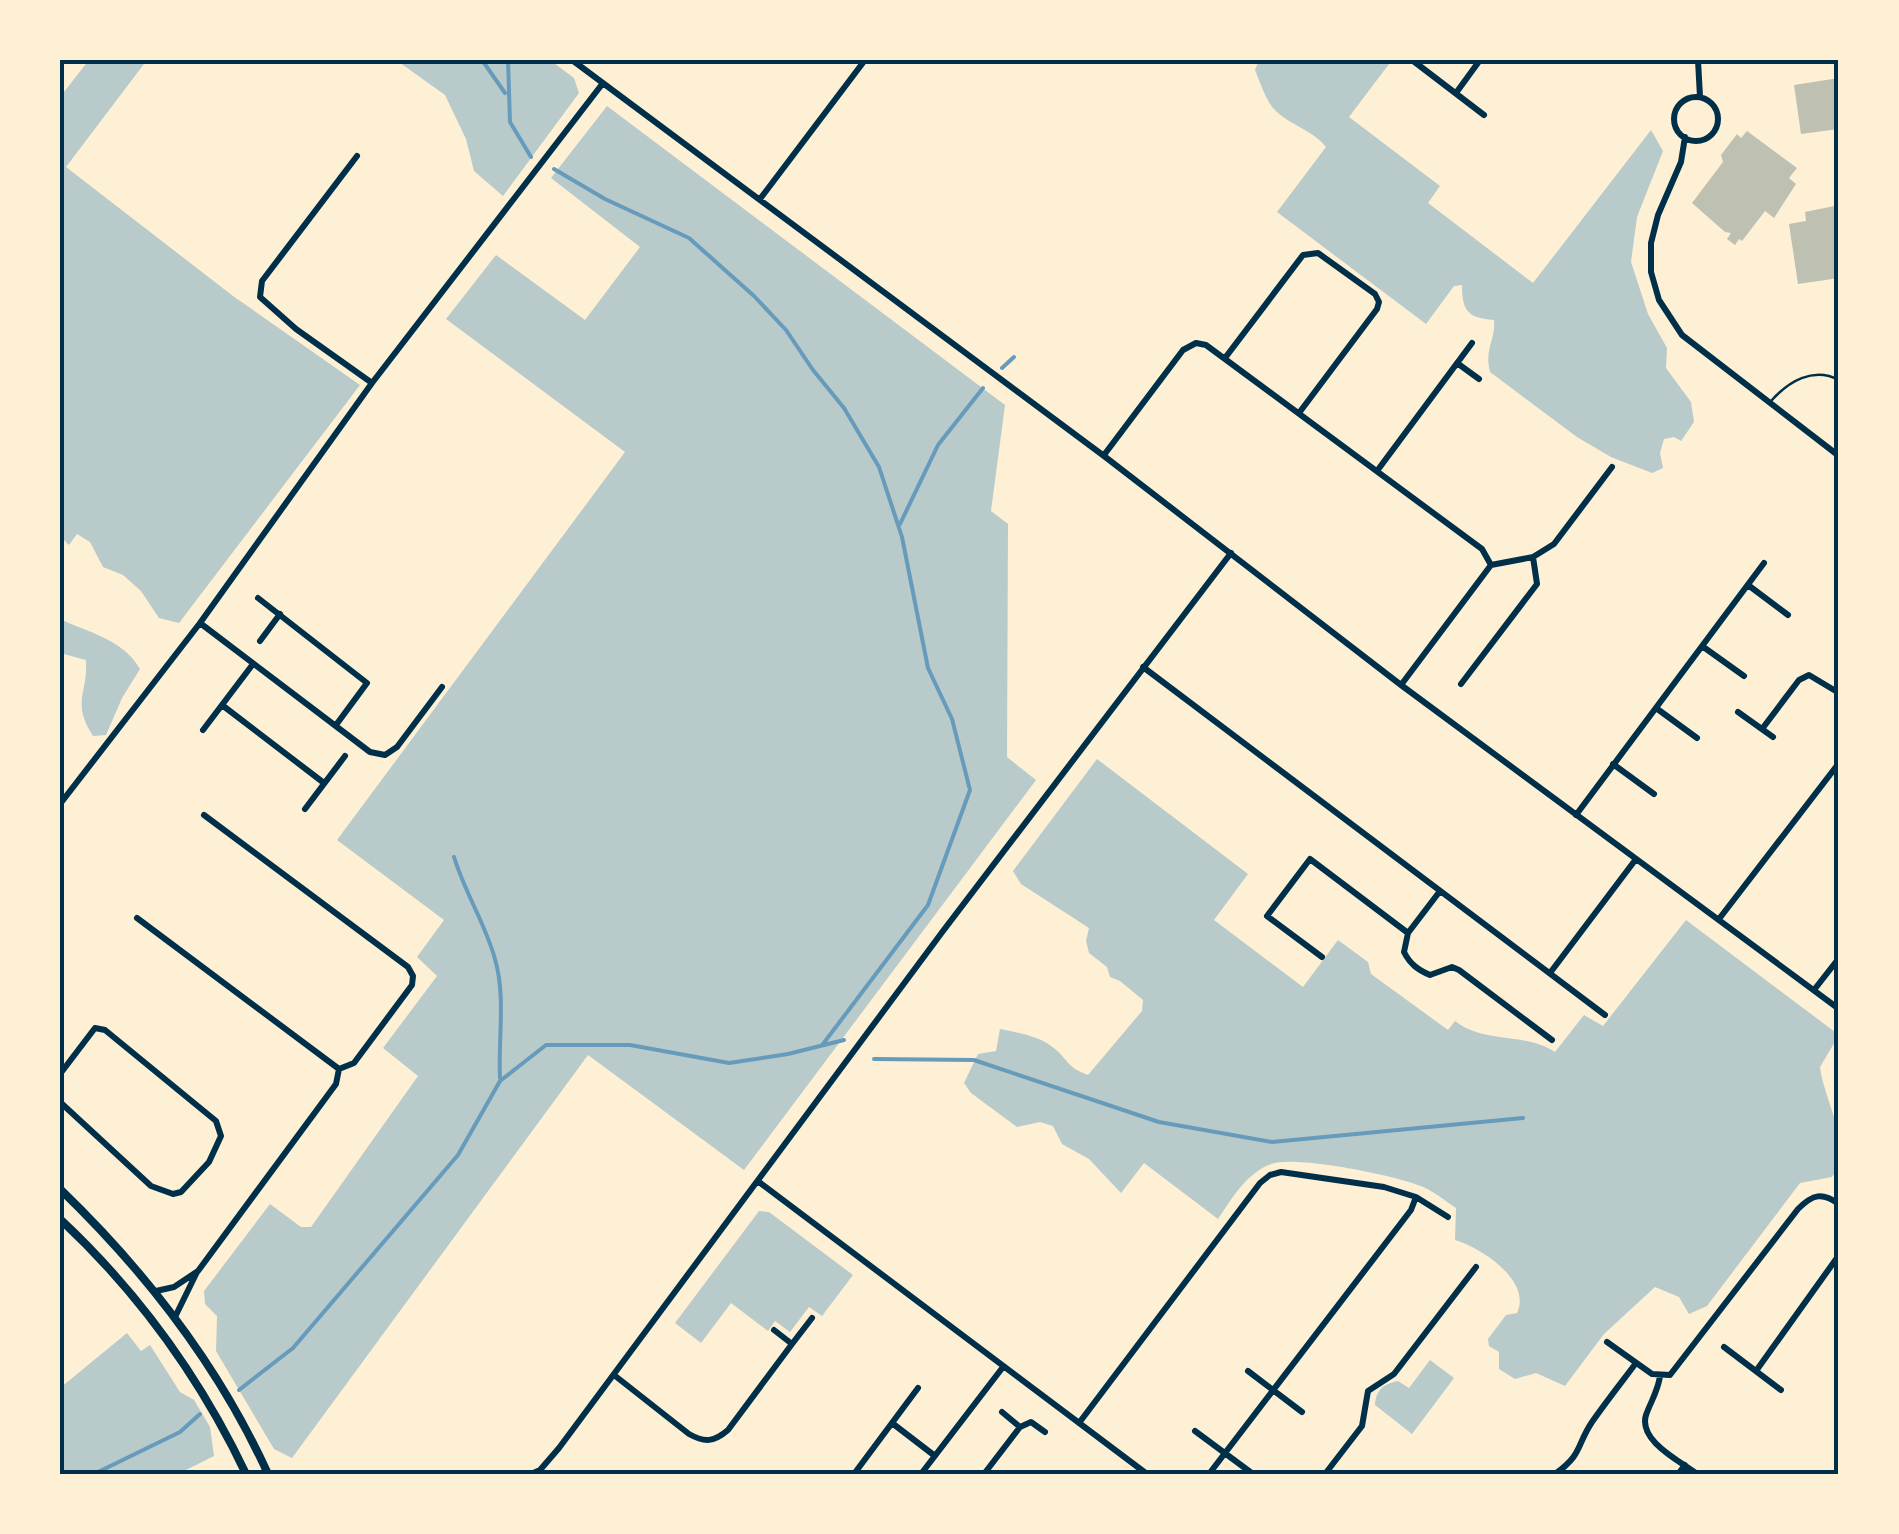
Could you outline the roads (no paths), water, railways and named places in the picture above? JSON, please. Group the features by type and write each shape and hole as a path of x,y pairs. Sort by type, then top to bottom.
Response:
{"main road":[{"path":"60,1189 112,1239 200,1349 249,1432 268,1474"},
{"path":"60,1219 100,1256 158,1325 202,1391 246,1474"}],"street":[{"path":"572,60 1104,456 1401,686 1839,1009"},
{"path":"760,199 865,60"},
{"path":"1412,60 1484,114"},
{"path":"1456,93 1480,60"},
{"path":"1698,60 1700,98"},
{"path":"60,804 200,624 372,383 603,83"},
{"path":"1684,138 1704,139 1717,124 1712,104 1700,98 1686,99 1674,114 1676,128 1684,138 1681,162 1653,229 1650,258 1654,285 1664,311 1682,335 1839,456"},
{"path":"356,156 262,281 260,297 296,329 372,383"},
{"path":"1225,358 1302,256 1309,252 1318,253 1375,294 1377,308 1299,413"},
{"path":"1104,456 1183,350 1196,343 1206,344 1482,549 1491,566"},
{"path":"1376,471 1472,343"},
{"path":"1457,363 1479,379"},
{"path":"1401,686 1491,566 1532,556 1554,544 1612,468"},
{"path":"531,1474 540,1470 560,1448 935,942 1231,553"},
{"path":"1461,684 1537,584 1532,556"},
{"path":"1576,814 1764,563"},
{"path":"1748,585 1788,615"},
{"path":"258,598 368,684 336,726"},
{"path":"260,641 280,614"},
{"path":"200,624 370,752 385,755 397,747 442,687"},
{"path":"1702,646 1744,676"},
{"path":"203,730 252,664"},
{"path":"1143,667 1605,1015"},
{"path":"1762,729 1799,680 1809,675 1839,693"},
{"path":"222,705 324,783"},
{"path":"1656,708 1697,738"},
{"path":"1738,712 1773,737"},
{"path":"305,808 346,756"},
{"path":"1719,919 1839,763"},
{"path":"1614,764 1654,794"},
{"path":"204,815 408,967 413,976 409,992 354,1063 338,1069"},
{"path":"1322,957 1268,916 1310,859 1408,932"},
{"path":"1550,974 1636,859"},
{"path":"1440,891 1408,932 1404,952 1418,970 1430,975 1452,967 1460,970 1552,1040"},
{"path":"137,918 338,1069"},
{"path":"1814,990 1839,958"},
{"path":"60,1074 88,1034 96,1028 105,1030 216,1121 221,1136 208,1162 181,1192 162,1192 60,1102"},
{"path":"175,1317 198,1271 336,1084 338,1069"},
{"path":"1078,1423 1260,1183 1270,1175 1281,1172 1384,1187 1416,1197 1448,1217"},
{"path":"759,1182 1147,1474"},
{"path":"1607,1342 1652,1374 1670,1374 1808,1200 1828,1196 1839,1204"},
{"path":"1208,1474 1411,1210 1416,1197"},
{"path":"1756,1371 1839,1255"},
{"path":"1325,1474 1362,1426 1368,1391 1394,1374 1476,1267"},
{"path":"156,1291 174,1286 198,1271"},
{"path":"614,1375 689,1434 702,1441 716,1440 728,1430 812,1318"},
{"path":"774,1330 792,1344"},
{"path":"1724,1347 1781,1390"},
{"path":"1554,1474 1571,1462 1588,1427 1636,1363"},
{"path":"921,1474 1004,1367"},
{"path":"1248,1371 1302,1412"},
{"path":"1660,1376 1645,1430 1652,1440 1697,1474"},
{"path":"854,1474 918,1388"},
{"path":"1002,1412 1020,1427"},
{"path":"984,1474 1020,1427 1031,1422 1045,1432"},
{"path":"892,1423 935,1456"},
{"path":"1195,1431 1254,1474"},
{"path":"1678,1474 1685,1465"}],"lane":[{"path":"1770,402 1784,386 1808,375 1824,373 1839,380"}],"waterway":[{"path":"482,60 505,93"},
{"path":"508,60 510,122 531,157"},
{"path":"554,169 605,199 689,238 754,296 786,330 844,408 879,467 902,537 928,668 952,719 970,790 928,905 823,1044"},
{"path":"1002,368 1014,357"},
{"path":"900,524 938,445 983,388"},
{"path":"454,857 491,946 498,973 500,1078"},
{"path":"239,1390 293,1348 458,1155 500,1081 546,1045 630,1045 729,1063 844,1040"},
{"path":"874,1059 974,1060 1159,1122 1272,1142 1523,1118"},
{"path":"94,1474 180,1432 200,1414"}]}
